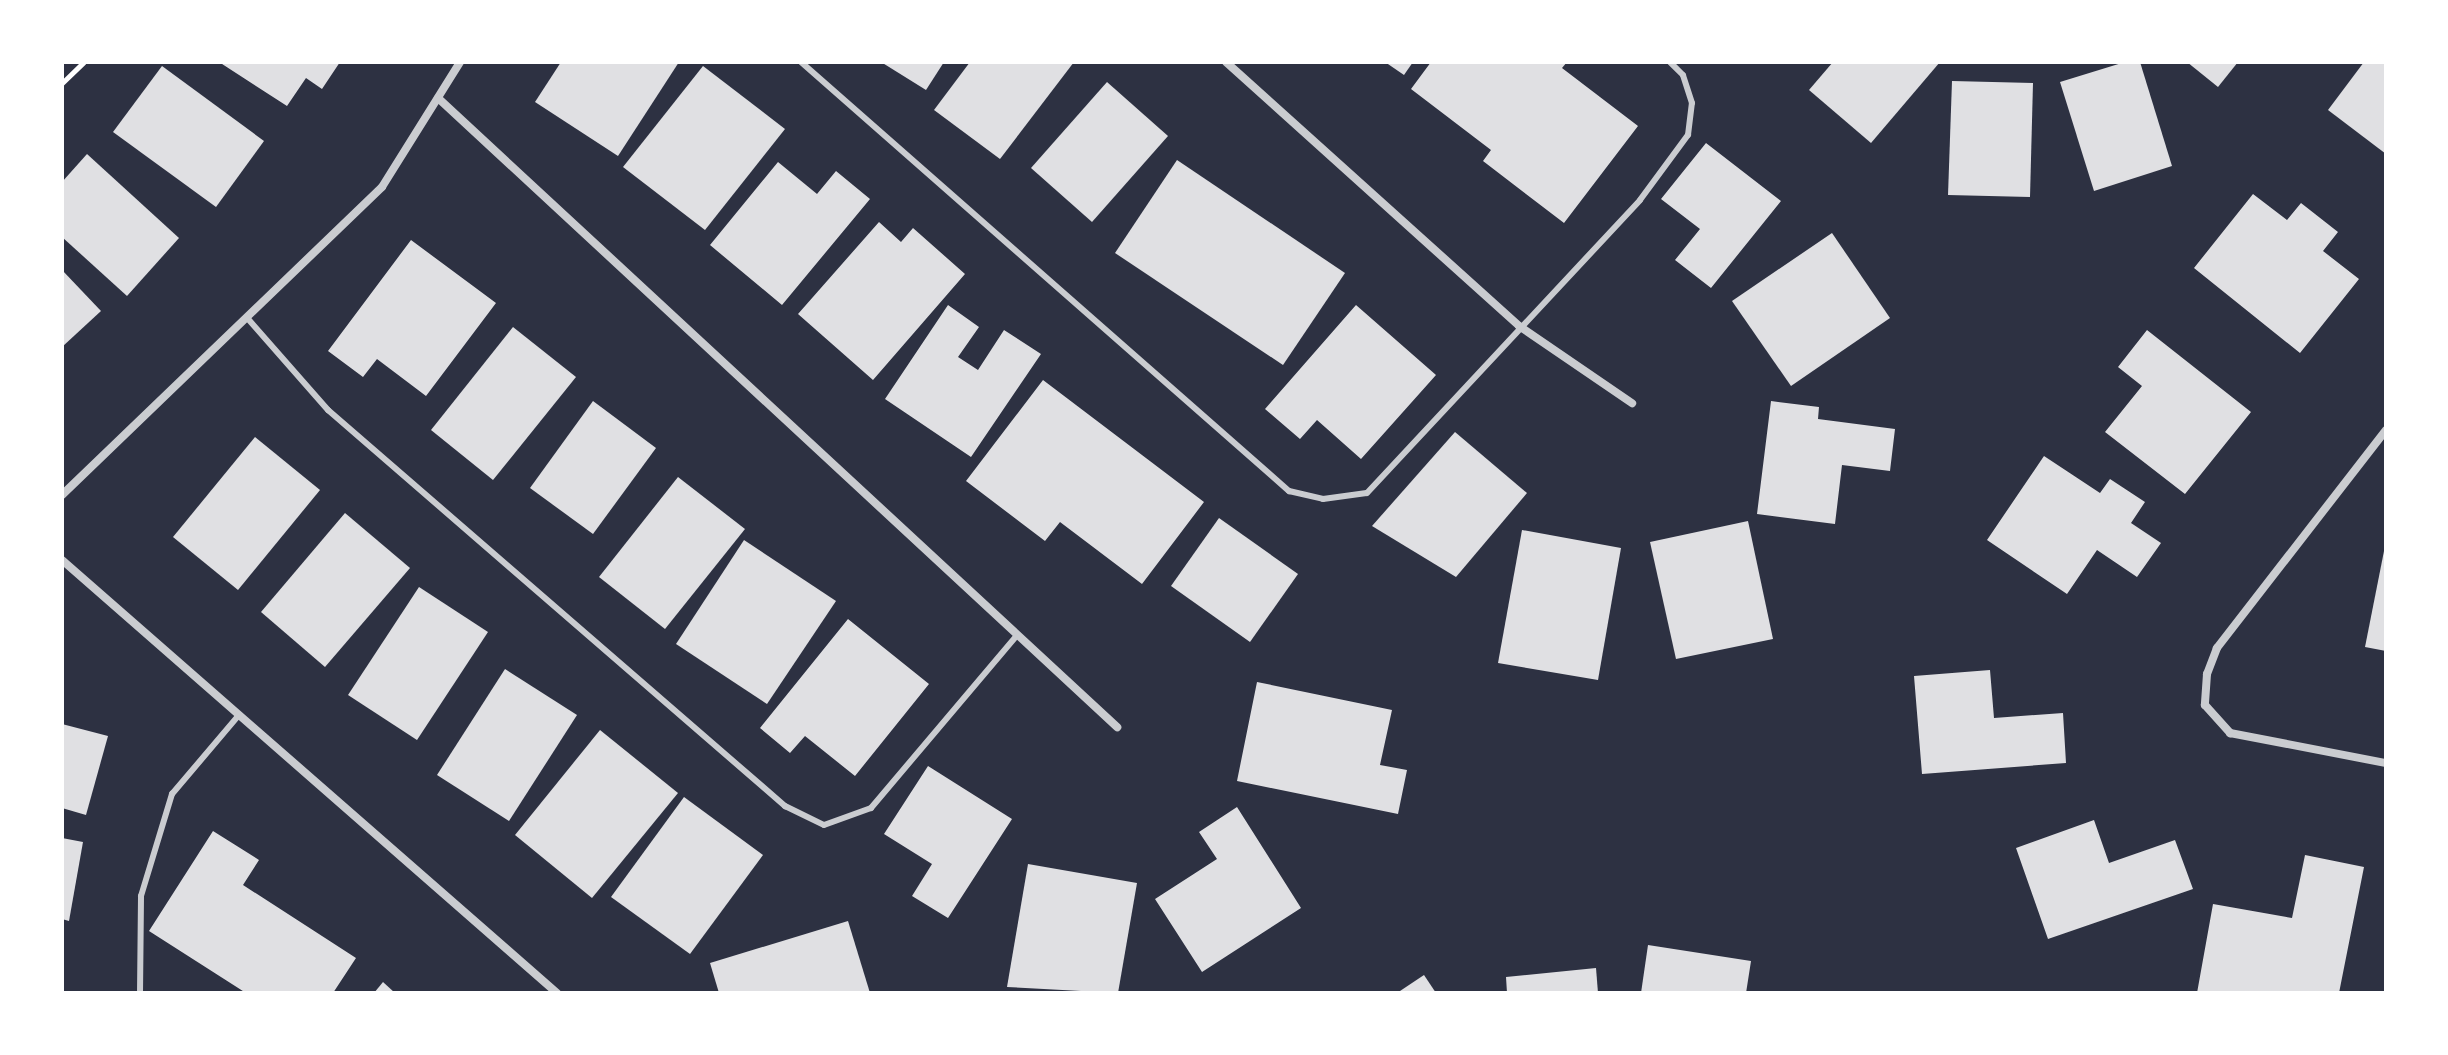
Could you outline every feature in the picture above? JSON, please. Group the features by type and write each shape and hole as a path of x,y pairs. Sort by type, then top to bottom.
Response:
{"street":[{"path":"62,495 249,320 382,187 460,62"},
{"path":"1226,62 1519,326 1632,403"},
{"path":"438,98 1117,727"},
{"path":"2386,430 2217,648 2207,674 2205,705 2230,733 2386,763"},
{"path":"62,560 557,993"}],"lane":[{"path":"801,62 1289,491 1323,499 1367,493 1519,326 1640,200 1688,135 1692,103 1683,75 1670,62"},
{"path":"249,320 328,410 785,806 824,825 871,808 1017,635"},
{"path":"140,993 141,896 172,794 239,715"}],"path":[{"path":"62,83 84,62"}],"building":[{"path":"219,62 340,62 322,89 306,78 287,106"},
{"path":"561,62 679,62 618,156 535,102"},
{"path":"881,62 944,62 926,90"},
{"path":"970,62 1074,62 1000,159 934,110"},
{"path":"1385,62 1413,62 1404,75"},
{"path":"1431,62 1567,62 1562,68 1638,126 1564,223 1483,161 1491,150 1411,89"},
{"path":"1833,62 1940,62 1871,143 1809,90"},
{"path":"2125,62 2140,62 2172,166 2094,191 2060,82"},
{"path":"2187,62 2238,62 2218,87"},
{"path":"2364,62 2386,62 2386,154 2328,110"},
{"path":"162,66 264,141 216,207 113,132"},
{"path":"703,66 785,129 705,230 623,167"},
{"path":"1952,81 2033,83 2030,197 1948,195"},
{"path":"1107,82 1168,136 1092,222 1031,168"},
{"path":"1706,143 1781,201 1711,288 1675,260 1700,229 1661,199"},
{"path":"87,154 179,238 127,296 62,237 62,182"},
{"path":"1177,160 1345,273 1283,365 1115,253"},
{"path":"778,162 817,194 836,171 870,199 782,305 710,245"},
{"path":"2253,194 2287,220 2301,203 2338,232 2323,251 2359,279 2300,353 2194,268"},
{"path":"879,222 901,242 913,228 965,274 873,380 798,314"},
{"path":"1832,233 1890,318 1791,386 1732,301"},
{"path":"411,240 496,303 426,396 377,359 363,377 328,351"},
{"path":"62,270 101,311 62,347"},
{"path":"948,305 979,327 958,357 978,370 1004,330 1041,354 971,457 885,399"},
{"path":"1356,305 1436,375 1361,459 1317,420 1300,439 1265,409"},
{"path":"513,327 576,377 493,480 431,430"},
{"path":"2147,330 2251,412 2185,494 2105,432 2142,386 2118,367"},
{"path":"1043,380 1204,502 1142,584 1060,522 1045,541 966,481"},
{"path":"593,401 656,448 593,534 530,488"},
{"path":"1771,401 1819,407 1818,419 1895,429 1890,471 1842,465 1835,524 1757,514"},
{"path":"1455,432 1527,493 1456,577 1372,526"},
{"path":"255,437 320,490 238,590 173,537"},
{"path":"2044,456 2100,493 2110,479 2145,502 2131,523 2161,543 2137,577 2097,550 2067,594 1987,540"},
{"path":"678,477 745,529 665,629 599,577"},
{"path":"345,513 410,568 325,667 261,612"},
{"path":"1219,518 1298,574 1250,642 1171,586"},
{"path":"1748,521 1773,639 1676,659 1650,542"},
{"path":"1522,530 1621,548 1598,680 1498,663"},
{"path":"744,540 836,601 767,704 676,644"},
{"path":"2386,546 2386,651 2365,647"},
{"path":"419,587 488,632 417,740 348,695"},
{"path":"848,619 929,684 855,776 805,736 790,753 760,728"},
{"path":"505,669 577,715 509,821 437,775"},
{"path":"1990,670 1994,718 2063,713 2066,763 1922,774 1914,676"},
{"path":"1257,682 1392,710 1380,765 1407,770 1398,814 1237,781"},
{"path":"62,724 108,736 86,815 62,808"},
{"path":"600,730 678,793 592,898 515,835"},
{"path":"928,766 1012,819 948,918 912,896 932,864 884,834"},
{"path":"684,797 763,855 690,954 611,897"},
{"path":"1237,807 1301,908 1202,972 1155,899 1217,859 1199,832"},
{"path":"2094,820 2109,863 2175,840 2193,889 2048,939 2016,848"},
{"path":"213,831 259,860 243,885 356,958 333,993 246,993 149,931"},
{"path":"62,838 83,842 69,921 62,919"},
{"path":"2305,855 2364,867 2339,993 2197,993 2213,904 2292,918"},
{"path":"1028,864 1137,883 1118,993 1007,987"},
{"path":"848,921 870,993 719,993 710,963"},
{"path":"1648,945 1751,961 1746,993 1641,993"},
{"path":"1596,968 1598,993 1507,993 1506,977"},
{"path":"1424,975 1436,993 1397,993"},
{"path":"383,982 395,993 374,993"}]}
